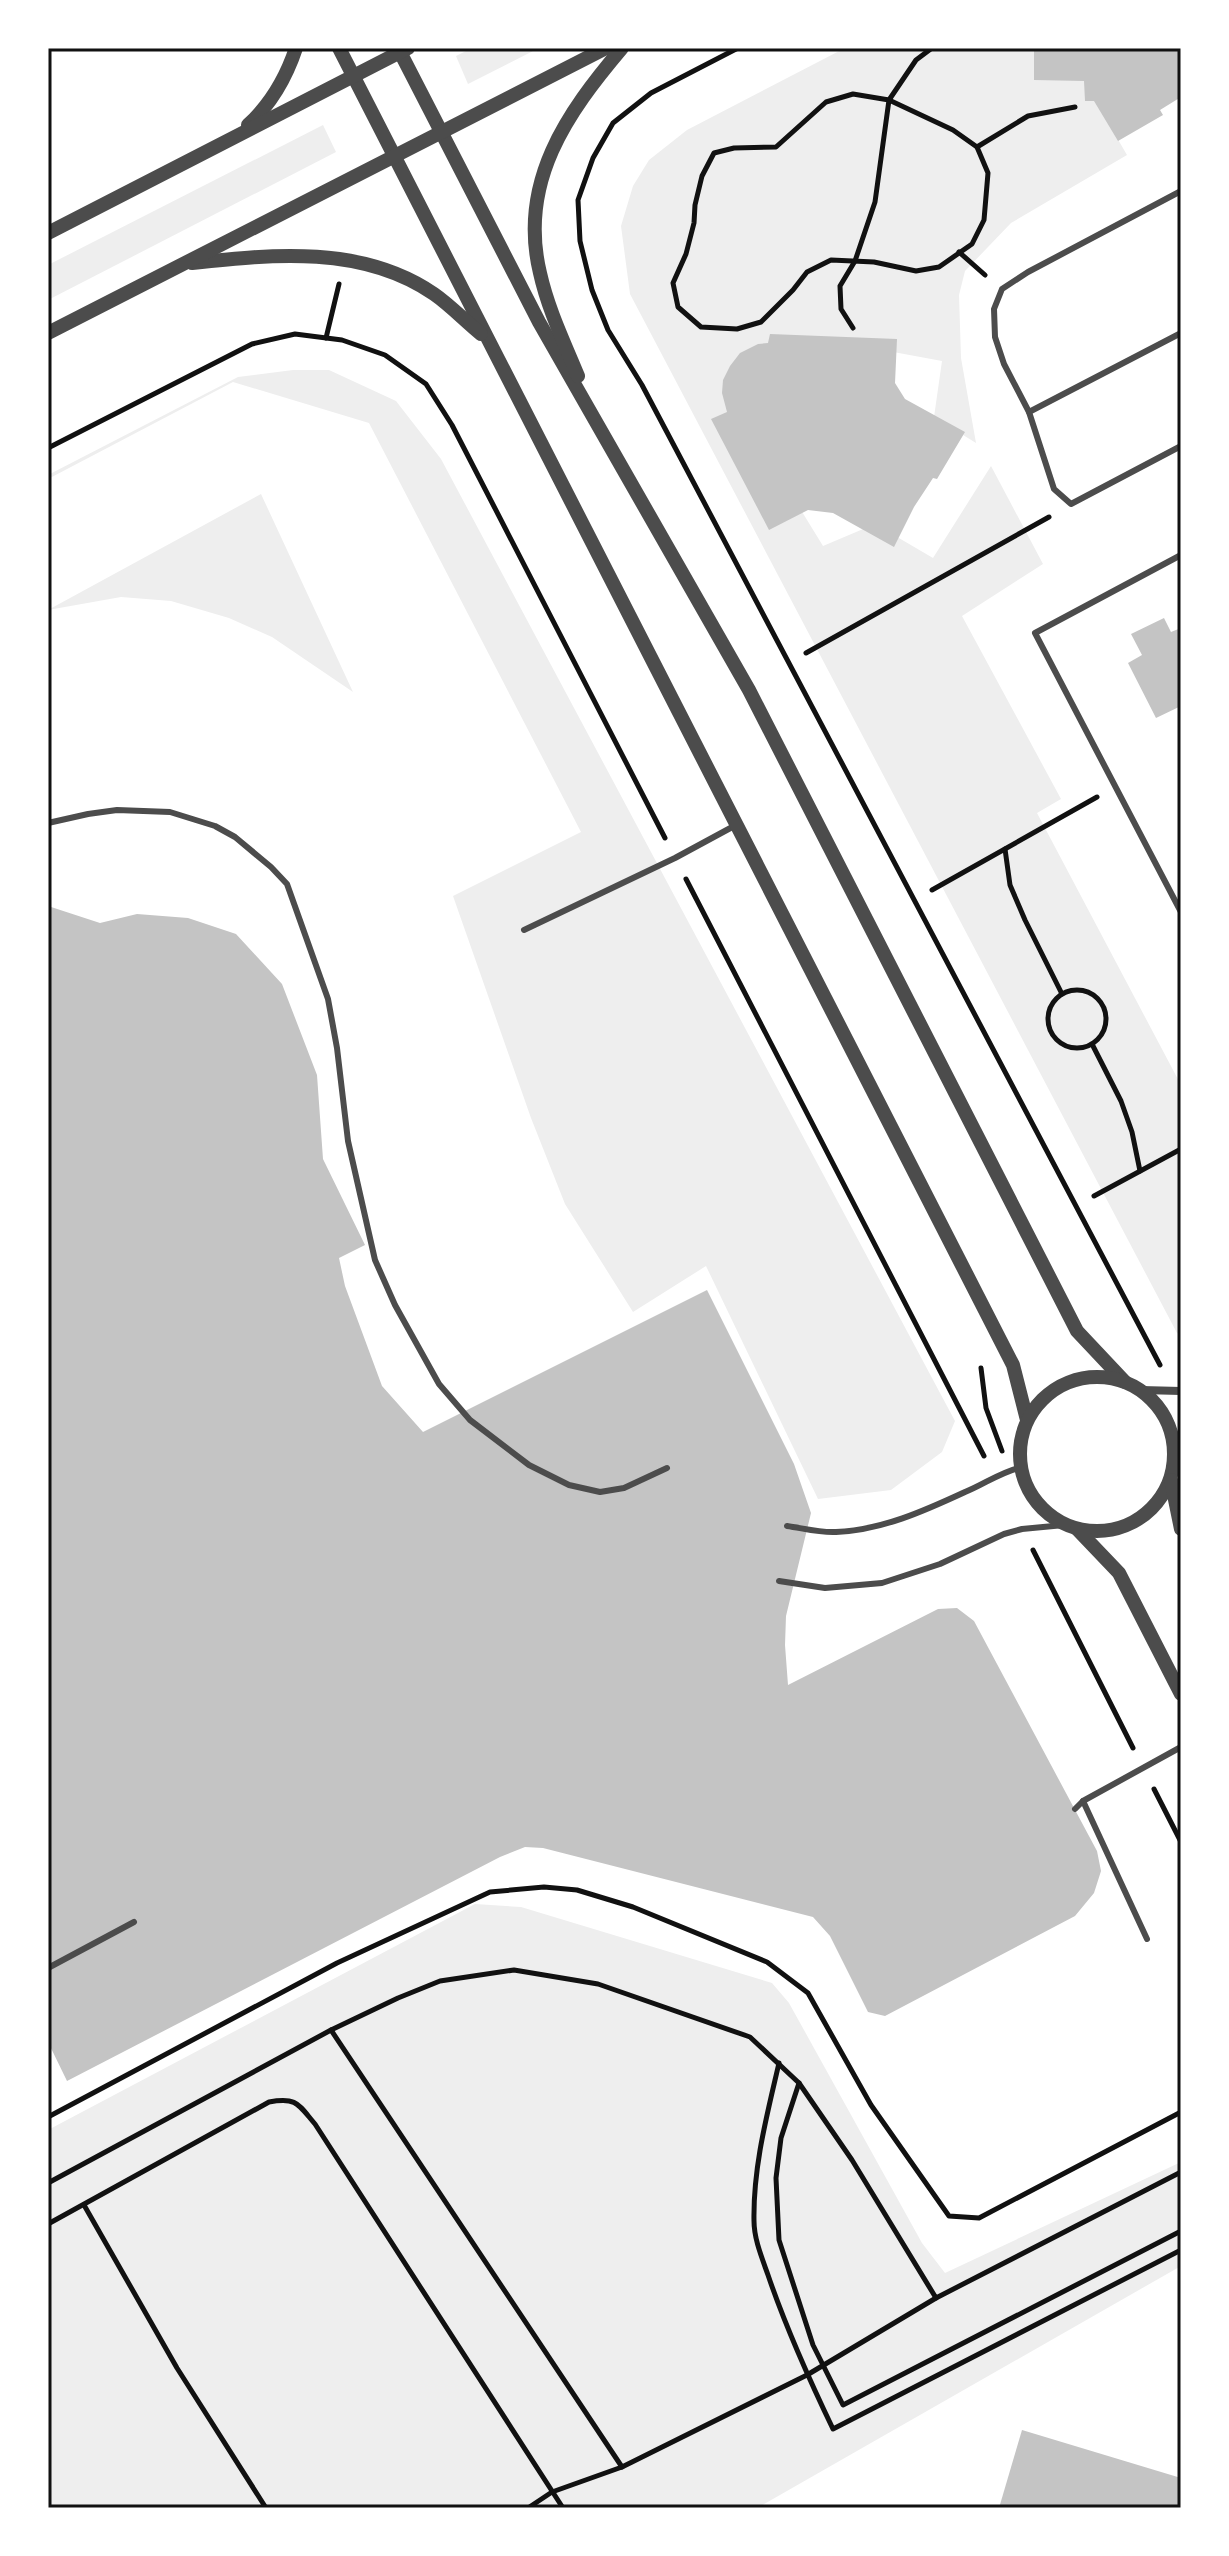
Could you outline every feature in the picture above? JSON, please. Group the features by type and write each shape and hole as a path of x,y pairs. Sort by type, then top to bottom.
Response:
{"street":[{"path":"232,139 263,111 287,74 296,48"},
{"path":"339,48 1013,1365 1027,1420"},
{"path":"48,333 606,48"},
{"path":"603,435 549,306 534,237 536,205 544,166 562,127 591,84 622,48"},
{"path":"48,233 402,49 539,322 749,690 1077,1331 1125,1382"},
{"path":"184,264 235,258 307,256 345,259 374,266 434,294 488,340"},
{"path":"1071,1527 1100,1532 1123,1527 1143,1517 1160,1500 1171,1480 1178,1456 1168,1421 1141,1390 1125,1382 1103,1377 1080,1379 1058,1387 1040,1401 1027,1420 1022,1443 1022,1467 1029,1492 1044,1511 1071,1527 1119,1573 1181,1694"},
{"path":"1141,1390 1178,1391"},
{"path":"1171,1480 1181,1529"}],"lane":[{"path":"1181,191 1028,272 1002,289 994,309 995,337 1004,364 1029,412 1054,489 1071,504 1181,446"},
{"path":"1029,412 1181,333"},
{"path":"1181,555 1035,633 1181,912"},
{"path":"48,823 117,810 170,812 193,818 235,837 271,867 287,884 328,999 348,1141 375,1260 395,1305 439,1384 470,1420 529,1465 569,1485 600,1492 624,1488 667,1468"},
{"path":"524,930 675,858 736,825"},
{"path":"787,1526 833,1533 870,1529 920,1513 994,1476 1022,1467"},
{"path":"779,1581 825,1588 882,1583 940,1564 1004,1534 1022,1529 1071,1527"},
{"path":"1075,1809 1083,1801 1181,1747"},
{"path":"1083,1801 1147,1939"},
{"path":"48,1968 134,1922"}],"path":[{"path":"738,48 651,93 613,123 593,158 578,200 580,241 592,290 608,330 642,385 1178,1391"},
{"path":"853,328 841,309 840,286 855,261 875,202 889,100 916,60 932,48"},
{"path":"853,94 889,100 953,130 977,147 988,173 984,220 972,244 939,267 916,271 874,262 831,260 807,272 761,322 737,329 701,327 678,307 673,283 688,244 702,176 714,153 734,148 776,147 826,102 853,94"},
{"path":"977,147 1028,116 1075,107"},
{"path":"959,252 1002,289"},
{"path":"326,338 345,259"},
{"path":"48,448 252,344 295,334 342,340 385,355 426,384 452,425 994,1476"},
{"path":"806,653 1071,504"},
{"path":"932,890 1116,786"},
{"path":"1005,849 1010,885 1062,994"},
{"path":"1072,990 1087,992 1103,1004 1105,1028 1092,1044 1071,1047 1054,1037 1048,1018 1055,1000 1062,994 1072,990"},
{"path":"1092,1044 1121,1101 1132,1132 1140,1171"},
{"path":"1094,1196 1181,1149"},
{"path":"1022,1529 1181,1842"},
{"path":"48,2117 337,1963 490,1892 544,1887 577,1890 633,1907 767,1962 808,1993 871,2105 949,2216 979,2218 1181,2112"},
{"path":"48,2183 331,2030 398,1998 440,1981 514,1970 598,1984 750,2037 799,2083 852,2160 936,2298"},
{"path":"331,2030 622,2467"},
{"path":"780,2062 763,2130 756,2177 754,2224 776,2300 833,2429 1181,2250"},
{"path":"799,2083 781,2138 776,2178 779,2240 813,2345 843,2405 1181,2231"},
{"path":"48,2224 269,2102 287,2099 298,2103 315,2124 563,2508"},
{"path":"528,2508 552,2492 622,2467 807,2375 936,2298 1181,2172"},
{"path":"84,2205 177,2368 266,2508"}],"shaded area":[{"path":"472,48 539,48 468,84 456,56"},
{"path":"845,48 1027,48 1074,64 1127,155 1011,223 965,271 959,295 961,358 976,443 934,417 942,361 823,339 750,427 823,546 875,524 933,558 991,466 1043,564 962,616 1061,799 1037,813 1181,1085 1181,1335 1177,1333 630,294 621,226 633,186 649,160 687,130"},
{"path":"323,125 336,152 48,300 48,265"},
{"path":"293,370 329,370 396,401 441,459 955,1421 942,1452 891,1490 818,1499 706,1266 633,1312 565,1204 531,1118 453,896 581,832 369,423 233,382 48,479 48,475 238,377"},
{"path":"261,494 353,692 272,637 229,618 171,601 121,597 48,610"},
{"path":"475,1904 521,1907 772,1983 789,2003 922,2243 945,2273 1181,2162 1181,2266 757,2508 48,2508 48,2130"}],"building":[{"path":"1034,48 1181,48 1181,97 1160,110 1163,115 1118,141 1094,101 1085,101 1084,81 1034,80"},
{"path":"770,334 897,339 895,383 905,399 965,432 937,479 933,478 914,507 894,547 833,513 808,510 769,530 711,419 727,412 722,393 723,380 730,366 740,353 758,344 768,343"},
{"path":"1164,618 1171,632 1181,628 1181,706 1156,718 1128,663 1142,655 1131,634"},
{"path":"48,906 100,923 137,914 188,918 236,934 282,984 317,1075 323,1159 365,1245 339,1258 345,1286 382,1386 423,1432 707,1290 794,1464 811,1513 786,1616 788,1685 938,1609 957,1608 974,1621 1097,1851 1101,1871 1094,1893 1075,1916 885,2016 868,2012 830,1936 813,1917 543,1848 525,1847 500,1857 67,2081 48,2042"},
{"path":"1022,2430 1181,2478 1181,2508 999,2508"}]}
